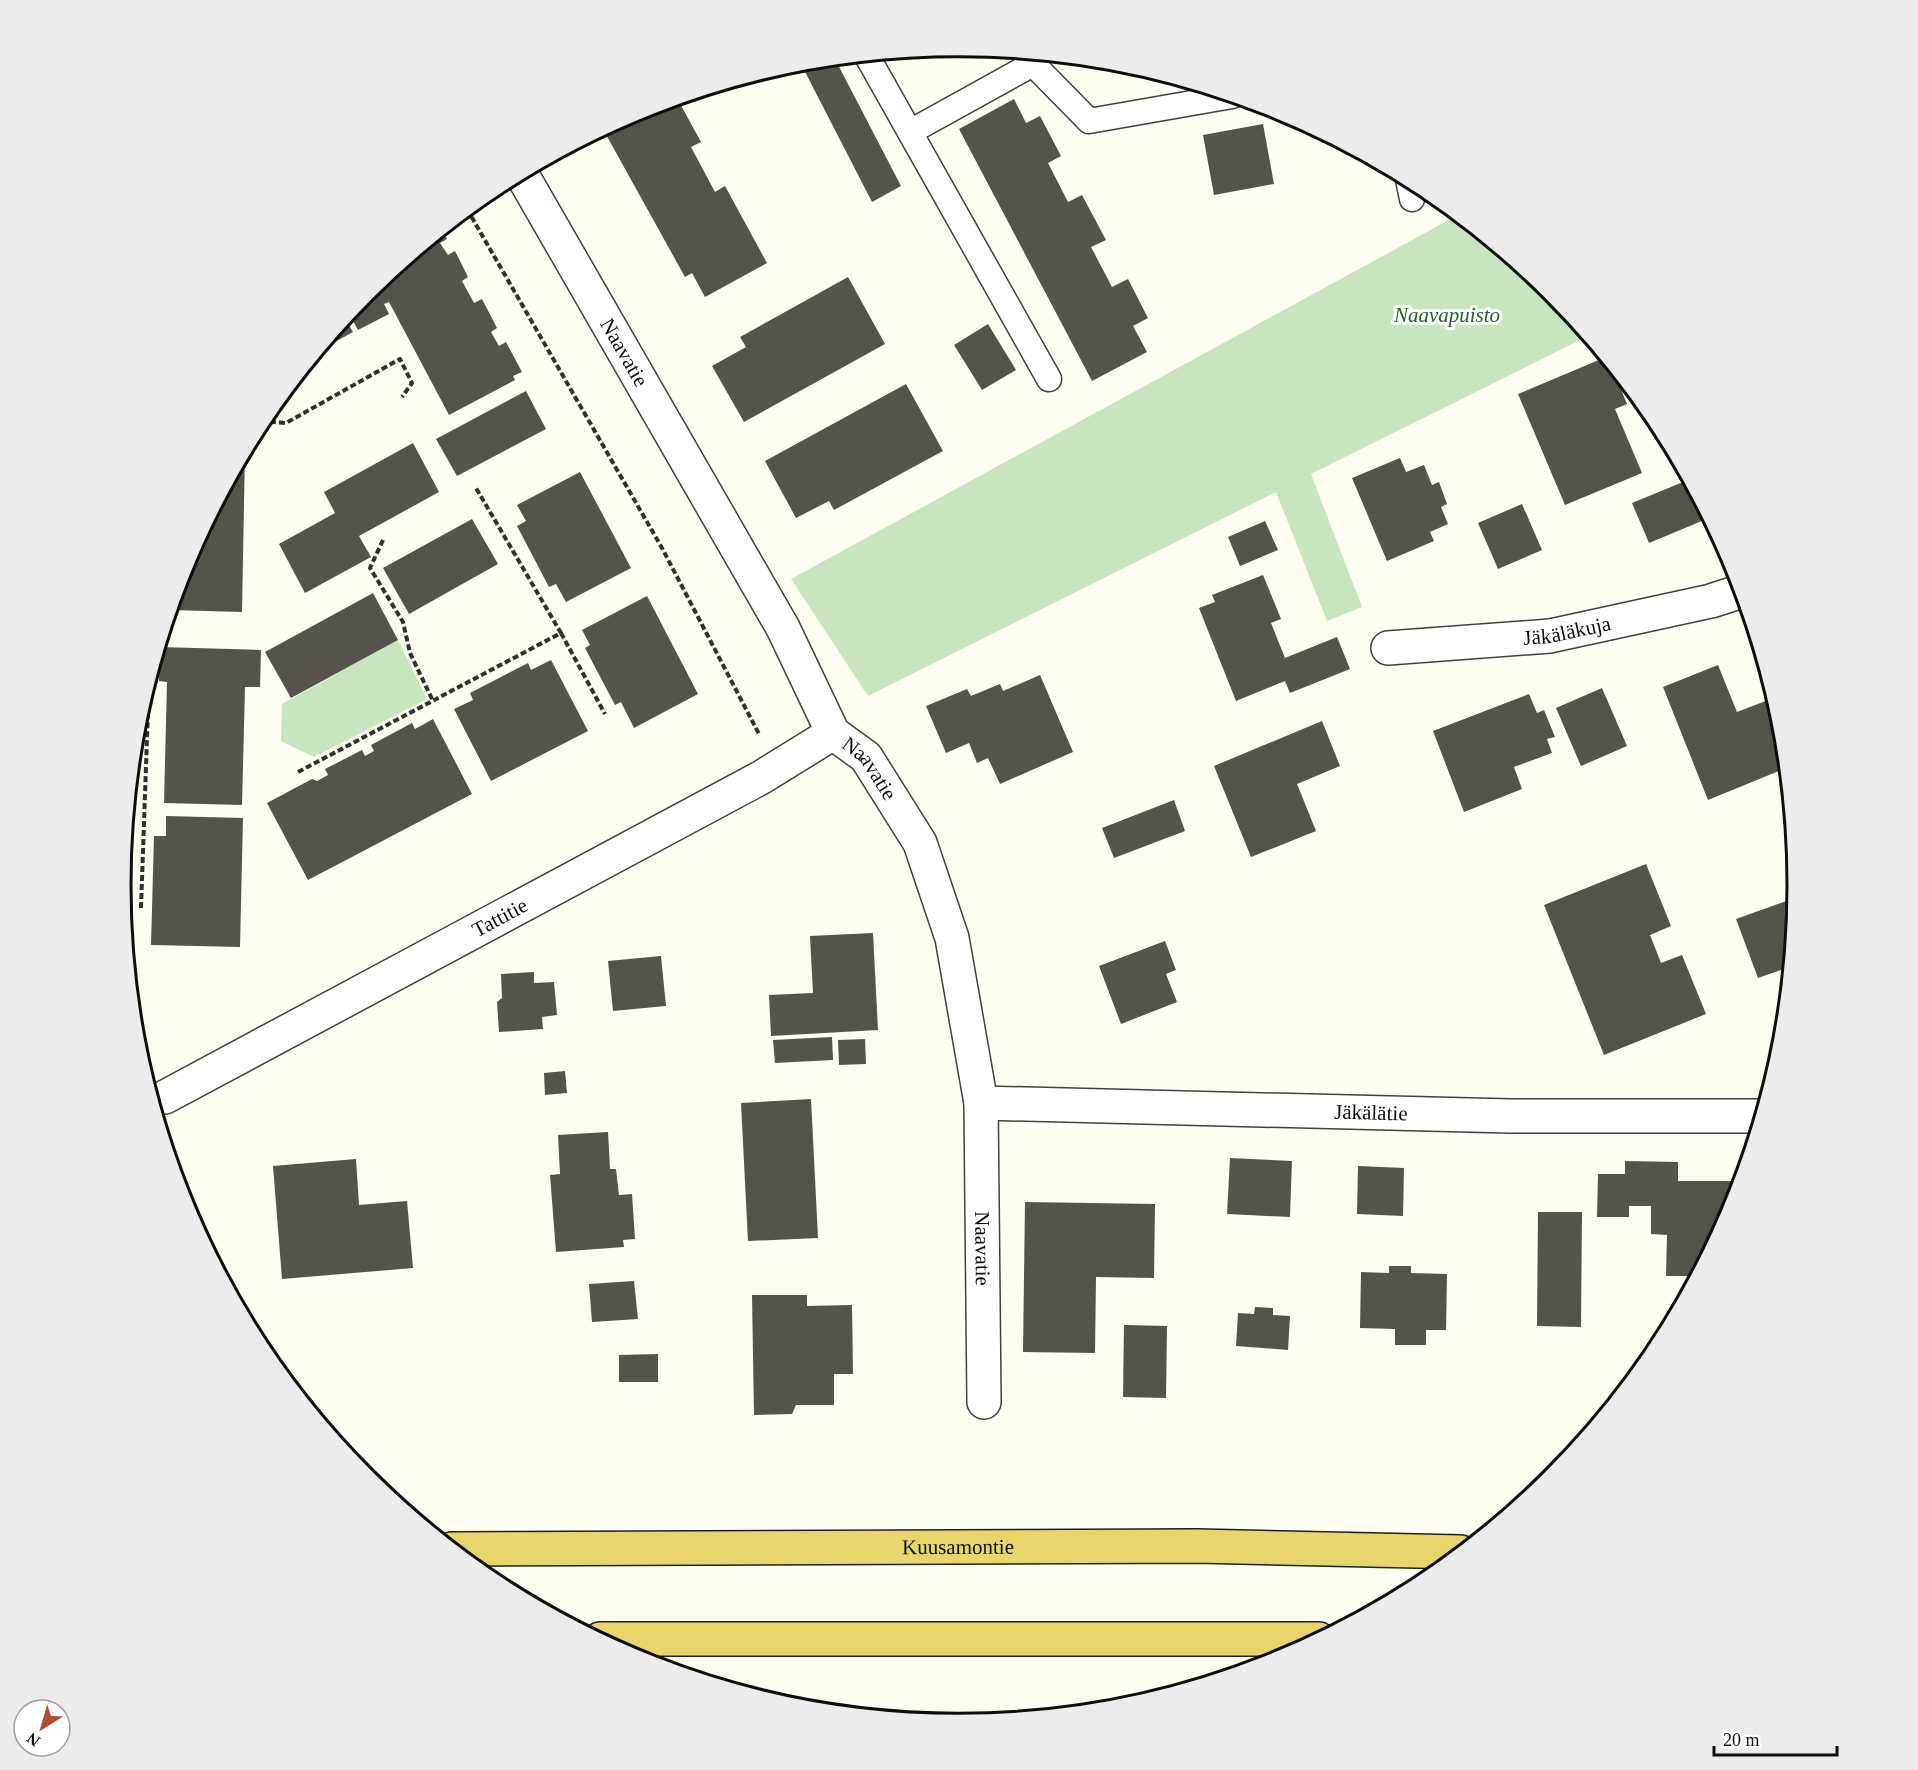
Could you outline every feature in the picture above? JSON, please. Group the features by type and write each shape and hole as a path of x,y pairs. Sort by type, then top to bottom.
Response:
{"highway":[{"name":"Kuusamontie","path":"465,1549 1197,1546 1449,1552"},
{"path":"618,1639 1300,1639"}],"street":[{"name":"Naavatie","path":"525,180 783,628 833,733 866,757 920,843 952,938 981,1103 984,1402"},
{"name":"Jäkäläkuja","path":"1388,648 1550,636 1711,601 1734,594"},
{"name":"Tattitie","path":"165,1097 762,777 833,733"},
{"name":"Jäkälätie","path":"981,1103 1510,1116 1754,1116"}],"lane":[{"path":"871,62 1049,379"},
{"path":"910,132 1033,63 1089,121 1217,99"}],"path":[{"path":"471,217 662,548 761,738 762,777"},
{"path":"273,422 286,423 400,358 412,383 402,397"},
{"path":"476,488 561,633 605,714"},
{"path":"382,540 370,568 403,622 410,653 433,701"},
{"path":"298,772 561,633"},
{"path":"141,908 148,720"}],"green space":[{"name":"Naavapuisto","path":"1450,219 1505,262 1582,339 1311,474 1362,607 1327,621 1276,492 868,696 791,579"},
{"path":"398,640 427,699 314,757 281,741 282,704"}],"building":[{"path":"839,66 901,186 872,202 805,72"},
{"path":"1014,99 1026,123 1040,116 1061,156 1048,163 1068,202 1082,195 1106,240 1091,247 1112,287 1128,279 1148,318 1133,326 1147,352 1092,381 959,129"},
{"path":"681,105 701,142 691,147 715,192 725,186 767,263 705,297 692,273 685,277 607,136"},
{"path":"1263,124 1274,184 1214,195 1203,135"},
{"path":"445,236 447,239 440,243 448,255 455,251 468,277 462,281 474,303 482,299 497,328 491,332 499,346 506,342 522,372 513,376 515,380 449,415 389,302 384,304 389,314 358,330 353,321 413,262"},
{"path":"848,277 885,344 744,422 712,366 746,347 740,337"},
{"path":"988,324 1016,370 982,390 954,345"},
{"path":"349,326 353,332 333,343"},
{"path":"1599,360 1620,387 1627,404 1615,409 1642,473 1565,505 1518,394"},
{"path":"906,384 943,451 834,510 829,501 796,518 765,461"},
{"path":"526,391 546,429 457,476 436,439"},
{"path":"413,443 439,492 359,536 371,557 305,593 279,544 335,513 324,492"},
{"path":"1400,458 1406,472 1424,465 1432,485 1439,482 1447,504 1441,507 1448,524 1430,532 1434,541 1387,561 1352,478"},
{"path":"245,467 242,612 178,610 216,519"},
{"path":"580,472 631,568 566,602 556,584 549,587 517,526 526,521 517,505"},
{"path":"1682,482 1703,521 1649,543 1632,503"},
{"path":"1522,504 1542,550 1498,569 1478,523"},
{"path":"472,519 498,564 409,614 383,568"},
{"path":"1265,521 1278,550 1240,566 1228,537"},
{"path":"1263,575 1281,619 1271,623 1285,658 1337,637 1350,669 1290,693 1285,681 1236,701 1199,608 1215,602 1212,595"},
{"path":"373,593 398,640 291,698 265,652"},
{"path":"647,596 698,694 634,728 621,702 615,705 585,648 590,645 582,630"},
{"path":"166,647 261,650 260,687 245,687 242,805 164,803 167,682 159,681 159,670"},
{"path":"551,660 588,731 491,781 454,709 473,700 470,693 528,663 531,670"},
{"path":"1718,665 1737,712 1766,701 1779,771 1708,800 1663,687"},
{"path":"1040,675 1073,752 1000,784 988,758 977,763 969,743 946,753 926,706 967,689 971,696 1000,684 1003,691"},
{"path":"1602,688 1627,746 1581,766 1556,708"},
{"path":"1529,694 1537,713 1544,710 1555,737 1547,739 1552,753 1514,767 1522,789 1464,812 1433,731"},
{"path":"433,719 472,794 308,880 267,803 312,779 317,781 328,775 325,769 362,750 365,756 374,751 371,745 412,723 415,729"},
{"path":"1322,721 1340,766 1297,784 1316,831 1251,857 1214,766"},
{"path":"1174,800 1185,831 1114,858 1102,828"},
{"path":"166,816 243,818 240,947 151,945 154,836 166,836"},
{"path":"1646,864 1671,926 1650,935 1661,963 1682,955 1706,1014 1604,1055 1544,905"},
{"path":"1786,901 1782,969 1758,978 1736,919"},
{"path":"873,933 878,1030 771,1036 769,995 813,993 810,936"},
{"path":"1165,941 1176,970 1166,974 1177,1002 1121,1024 1099,966"},
{"path":"661,956 666,1006 613,1011 608,961"},
{"path":"534,972 534,983 554,982 557,1015 542,1017 543,1029 499,1032 497,1002 502,998 501,974"},
{"path":"832,1037 833,1060 775,1063 773,1040"},
{"path":"865,1039 866,1064 839,1065 838,1040"},
{"path":"565,1071 567,1093 545,1095 544,1073"},
{"path":"811,1099 818,1238 748,1241 741,1103"},
{"path":"608,1132 610,1169 616,1169 619,1195 632,1194 635,1239 623,1240 624,1247 556,1252 550,1175 560,1174 558,1135"},
{"path":"1230,1158 1292,1161 1290,1217 1227,1214"},
{"path":"356,1159 359,1205 407,1201 413,1268 282,1279 273,1166"},
{"path":"1625,1161 1678,1162 1678,1181 1732,1181 1702,1251 1688,1276 1666,1276 1667,1235 1651,1234 1651,1206 1629,1206 1629,1217 1597,1217 1598,1174 1625,1174"},
{"path":"1358,1166 1404,1168 1403,1216 1357,1214"},
{"path":"1025,1202 1155,1204 1154,1278 1096,1277 1095,1353 1023,1352"},
{"path":"1538,1212 1582,1212 1581,1327 1537,1326"},
{"path":"1389,1266 1411,1266 1411,1273 1447,1274 1446,1330 1426,1330 1426,1345 1395,1345 1395,1329 1360,1328 1361,1272 1389,1273"},
{"path":"634,1281 638,1319 592,1322 589,1284"},
{"path":"752,1295 807,1295 807,1306 852,1305 853,1374 834,1374 834,1405 796,1405 792,1414 754,1415"},
{"path":"1255,1307 1273,1308 1273,1315 1290,1316 1288,1350 1236,1346 1238,1313 1254,1314"},
{"path":"1124,1325 1167,1326 1166,1398 1123,1397"},
{"path":"658,1354 658,1382 619,1382 619,1355"}]}
